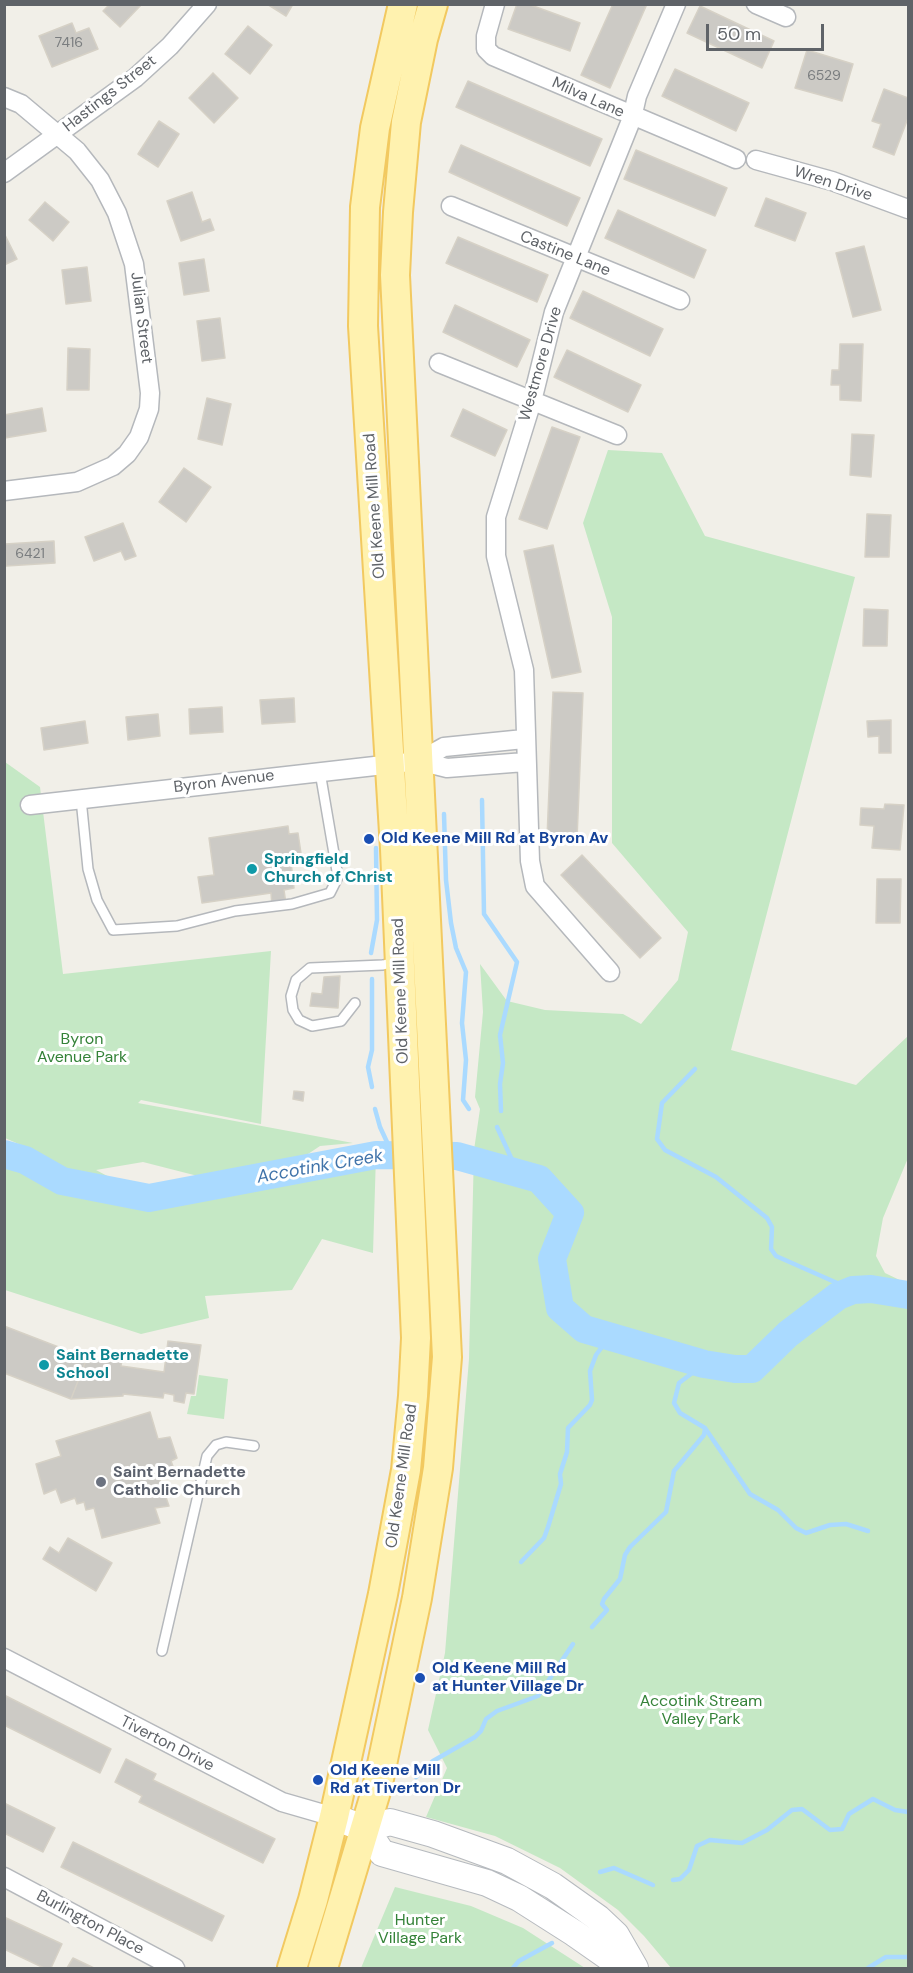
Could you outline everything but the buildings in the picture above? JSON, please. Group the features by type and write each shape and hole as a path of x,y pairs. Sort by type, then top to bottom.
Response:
{"main road":[{"name":"Old Keene Mill Road","path":"292,1968 313,1900 334,1817 383,1594 407,1466 416,1338 400,960 363,326 365,207 375,128 403,4"},
{"name":"Old Keene Mill Road","path":"323,1968 377,1788 417,1598 439,1458 447,1357 395,275 406,122 423,39 433,4"}],"street":[{"name":"Hastings Street","path":"4,173 135,78 170,46 207,4"},
{"name":"Milva Lane","path":"495,4 486,36 486,49 493,56 632,118 736,159"},
{"name":"Westmore Drive","path":"610,972 535,886 530,861 524,739 524,670 516,630 499,573 495,538 501,493 532,401 554,312 632,118 637,96 676,4"},
{"path":"756,4 786,17"},
{"name":"Julian Street","path":"4,97 21,104 77,151 100,180 117,213 129,243 141,309 149,409 139,437 127,454 96,476 78,482 4,491"},
{"name":"Wren Drive","path":"756,160 832,181 909,209"},
{"name":"Castine Lane","path":"451,206 680,300"},
{"path":"440,363 617,435"},
{"path":"419,761 444,747 524,739"},
{"name":"Byron Avenue","path":"30,805 419,761"},
{"path":"419,761 447,768 525,762"},
{"name":"Tiverton Drive","path":"4,1658 282,1803 334,1817"},
{"path":"334,1817 366,1829 382,1853 487,1883 557,1921 624,1968"},
{"path":"366,1829 390,1822 463,1844 507,1861 553,1886 598,1918 616,1935 635,1968"},
{"name":"Burlington Place","path":"4,1877 175,1968"}],"lane":[{"path":"81,799 88,869 98,900 113,930 177,926 235,911 292,904 330,893 338,877 320,772"},
{"path":"355,1003 341,1021 312,1026 299,1020 293,1010 291,996 296,980 310,968 383,965 400,960"},
{"path":"162,1651 207,1456 216,1445 226,1442 254,1446"}],"green space":[{"name":"Accotink Stream Valley Park","path":"608,450 662,453 705,536 855,577 731,1050 856,1085 908,1036 908,1158 883,1218 876,1256 885,1273 908,1284 908,1968 671,1968 618,1910 560,1868 495,1836 426,1817 447,1768 428,1730 445,1653 469,1359 474,1150 480,1109 475,1097 483,1012 480,964 507,1001 545,1010 623,1014 641,1024 678,980 688,932 612,843 612,617 583,523"},
{"name":"Byron Avenue Park","path":"5,762 40,787 63,974 271,951 261,1124 141,1100 138,1103 353,1143 320,1146 287,1168 376,1155 373,1253 322,1239 292,1290 205,1296 209,1318 141,1334 5,1290 5,1144 30,1149 5,1138","holes":["143,1162 237,1186 149,1198 96,1170"]},
{"path":"199,1375 228,1379 224,1419 187,1414 191,1396 196,1396"},
{"name":"Hunter Village Park","path":"395,1887 471,1906 523,1928 585,1968 361,1968"}],"waterway":[{"path":"482,800 484,914 517,962 500,1035 503,1063 500,1084 501,1111"},
{"path":"444,814 446,880 451,923 456,948 466,972 462,1023 466,1060 463,1100 469,1109"},
{"path":"371,953 377,920 376,848"},
{"path":"372,979 372,1050 368,1067 372,1087"},
{"path":"695,1069 662,1103 657,1139 665,1150 716,1177 767,1218 772,1227 771,1249 776,1256 853,1290"},
{"path":"375,1109 380,1127 393,1155"},
{"path":"497,1127 518,1173"},
{"name":"Accotink Creek","path":"4,1154 25,1160 62,1181 149,1198 376,1155 457,1156 539,1179 570,1213 552,1259 560,1308 584,1329 704,1364 735,1369 752,1369 788,1334 838,1296 853,1290 871,1289 908,1295"},
{"path":"521,1562 544,1538 561,1484 560,1474 567,1452 568,1428 590,1405 592,1400 590,1371 596,1355 610,1336"},
{"path":"704,1364 679,1383 674,1403 680,1413 705,1428 750,1494 778,1510 796,1528 806,1533 830,1525 846,1524 868,1531"},
{"path":"592,1627 607,1610 602,1604 620,1579 625,1555 630,1547 666,1512 674,1471 704,1435 705,1429"},
{"path":"416,1777 433,1761 475,1737 481,1731 486,1719 497,1711 538,1696 573,1644"},
{"path":"673,1880 680,1879 689,1870 697,1846 710,1840 742,1843 767,1830 792,1810 802,1809 830,1830 842,1829 849,1814 873,1799 895,1810 908,1812"},
{"path":"600,1872 614,1868 653,1885"},
{"path":"513,1968 519,1961 552,1943"},
{"path":"868,1968 886,1957 908,1957"}],"place":[{"name":"Old Keene Mill Rd at Byron Av","path":"369,839"},
{"name":"Springfield Church of Christ","path":"252,869"},
{"name":"Saint Bernadette School","path":"44,1365"},
{"name":"Saint Bernadette Catholic Church","path":"101,1482"},
{"name":"Old Keene Mill Rd at Hunter Village Dr","path":"420,1678"},
{"name":"Old Keene Mill Rd at Tiverton Dr","path":"318,1780"}]}
